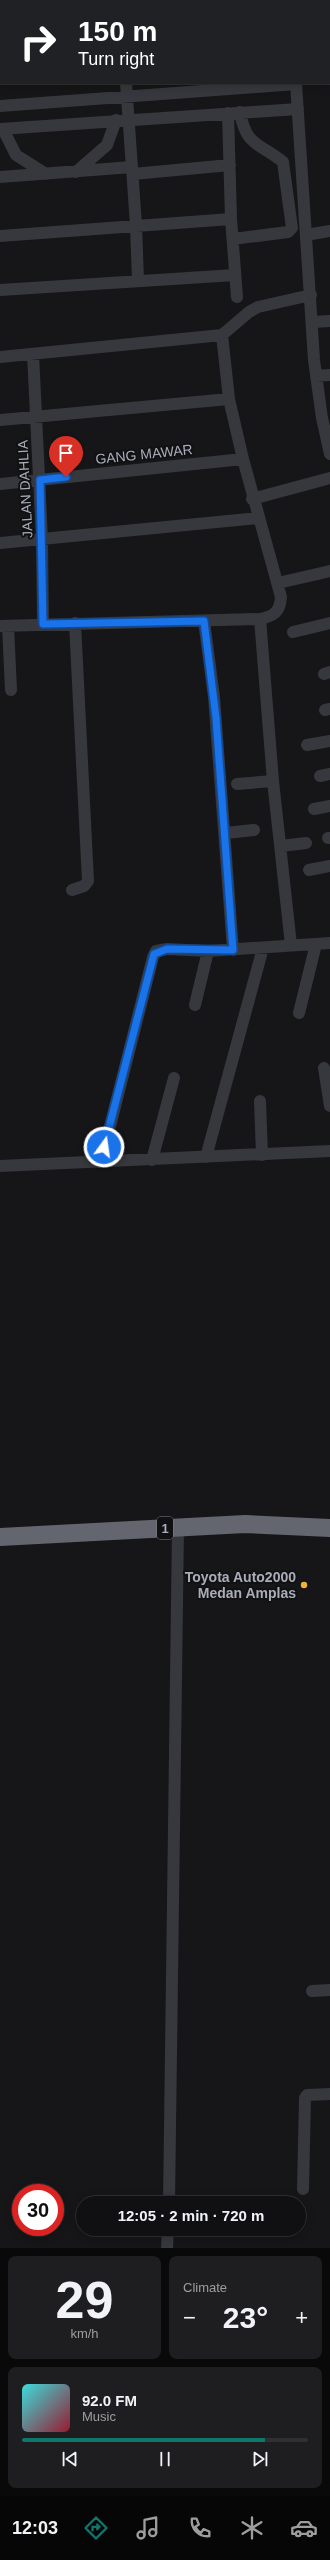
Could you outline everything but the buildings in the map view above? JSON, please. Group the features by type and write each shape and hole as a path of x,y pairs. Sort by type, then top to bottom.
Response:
{"highway":[{"name":"1","path":"0,1526 237,1512 330,1517"},
{"name":"1","path":"0,1537 178,1527 270,1524 330,1528"}],"street":[{"path":"76,172 107,145 122,120 127,96 126,84"},
{"path":"0,106 232,86 275,84"},
{"path":"296,84 316,376 322,418 330,454"},
{"path":"46,174 16,155 1,129 298,109"},
{"path":"234,113 230,165 231,219 237,297"},
{"path":"233,239 288,232 292,228 283,162 251,140 242,129 234,113"},
{"path":"122,120 132,171 138,281"},
{"path":"0,178 76,172 132,171 230,165"},
{"path":"0,236 136,224 231,219"},
{"path":"306,235 330,231"},
{"path":"0,286 0,290 235,275"},
{"path":"0,357 222,335 249,312 258,307 311,295"},
{"path":"313,322 330,321"},
{"path":"11,690 4,626 260,619 276,614 280,608 278,583 252,499 229,398 222,335"},
{"name":"JALAN DAHLIA","path":"33,354 40,480 43,624"},
{"path":"316,376 330,375"},
{"path":"0,420 229,398"},
{"name":"GANG MAWAR","path":"0,484 242,459"},
{"path":"252,499 330,478"},
{"path":"0,543 258,518"},
{"path":"278,583 330,572"},
{"path":"260,619 273,780 291,945"},
{"path":"204,621 214,697 226,833 233,950"},
{"path":"72,890 84,886 88,881 75,623"},
{"path":"293,632 330,623"},
{"path":"307,745 330,741"},
{"path":"237,784 273,780"},
{"path":"314,810 330,806"},
{"path":"226,833 254,830"},
{"path":"281,846 306,843"},
{"path":"310,870 330,866"},
{"path":"101,1162 154,954 167,949 208,951 330,943"},
{"path":"299,1013 316,944"},
{"path":"206,1157 263,948"},
{"path":"195,1005 208,951"},
{"path":"324,1068 330,1106"},
{"path":"152,1160 174,1078"},
{"path":"260,1101 262,1155"},
{"path":"0,1166 330,1151"},
{"path":"169,2196 178,1527"},
{"path":"312,1991 330,1990"},
{"path":"303,2190 305,2098 307,2095 330,2094"},
{"path":"167,2248 168,2236"}],"place":[{"name":"Toyota Auto2000 Medan Amplas","path":"304,1585"}],"route":[{"path":"66,477 40,480 43,624 204,621 216,718 226,833 233,950 208,951 167,949 156,951 154,954 104,1147"}]}
